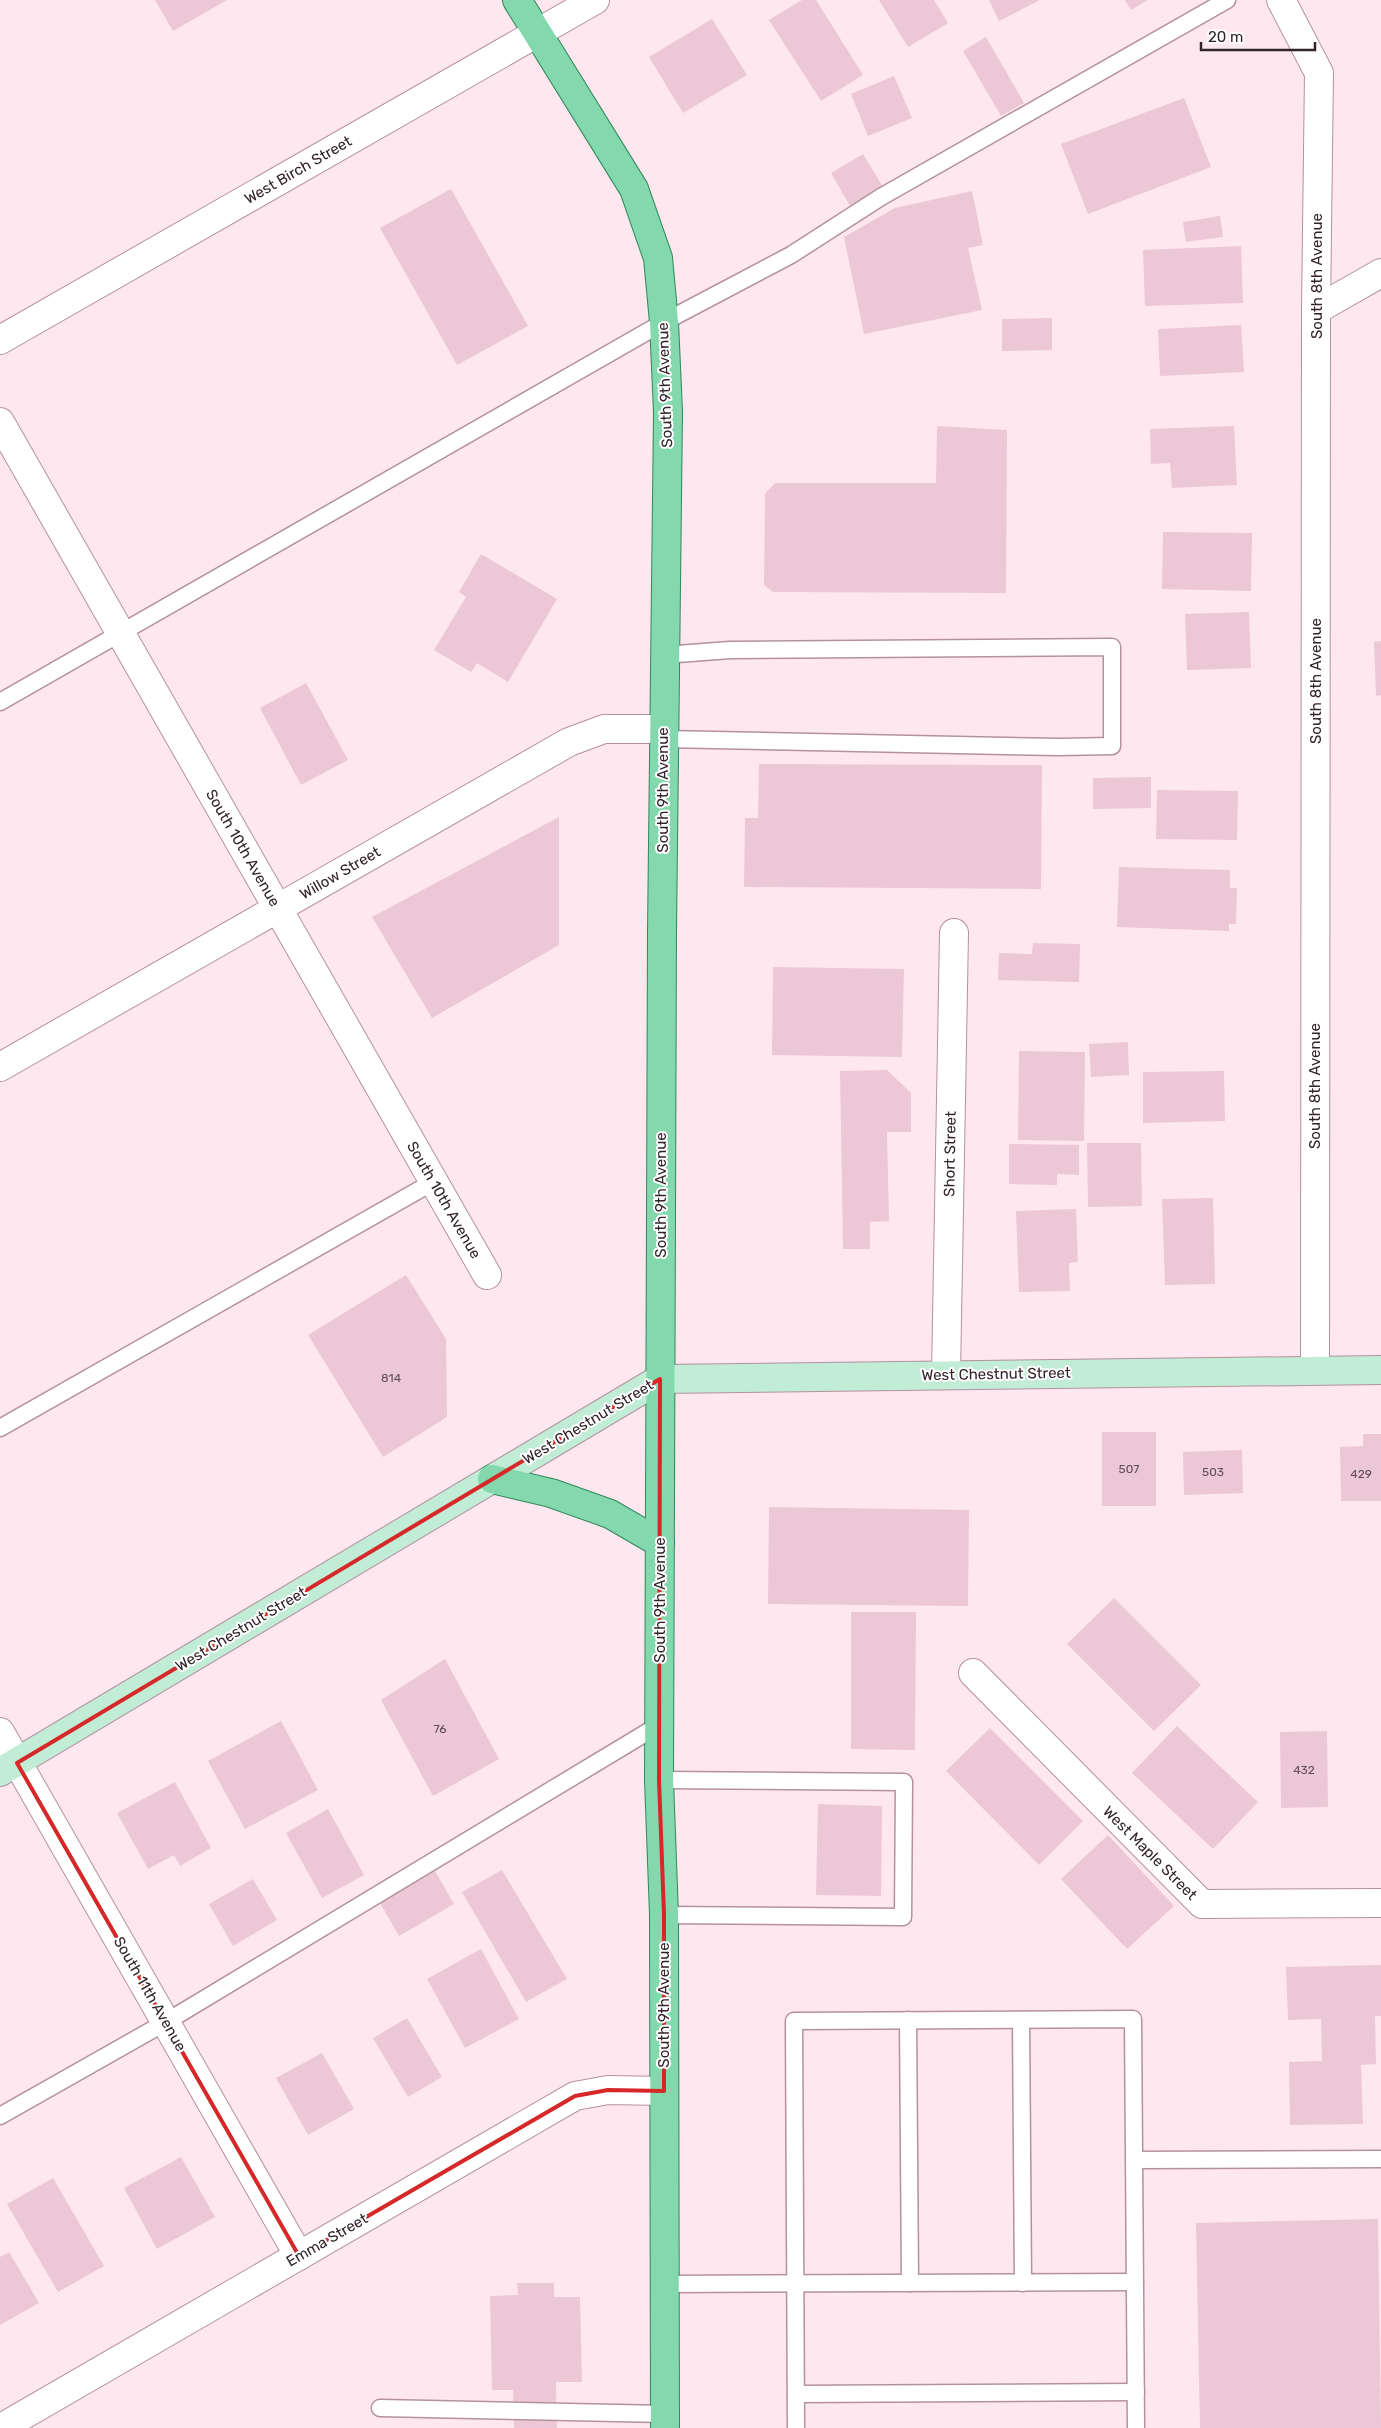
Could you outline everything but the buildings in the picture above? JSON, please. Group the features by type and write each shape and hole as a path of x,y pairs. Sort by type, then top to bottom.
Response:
{"main road":[{"name":"South 9th Avenue","path":"517,0 536,34 634,189 658,258 664,322 668,412 664,655 659,1780 664,1915 665,2421"},
{"path":"492,1479 551,1493 610,1514 660,1543"}],"street":[{"name":"West Birch Street","path":"0,340 596,0"},
{"name":"South 8th Avenue","path":"1281,0 1319,73 1316,310 1315,1370"},
{"path":"1316,310 1381,273"},
{"name":"South 10th Avenue","path":"0,422 487,1275"},
{"name":"Willow Street","path":"0,1067 582,736 604,729 664,734"},
{"name":"Short Street","path":"946,1375 954,933"},
{"name":"West Chestnut Street","path":"9,1767 660,1379 1381,1370"},
{"name":"West Maple Street","path":"973,1673 1202,1904 1381,1904"},
{"name":"South 11th Avenue","path":"0,1732 9,1767 166,2022 299,2256"},
{"name":"Emma Street","path":"1,2428 575,2096 608,2090 664,2091"}],"lane":[{"path":"0,702 664,322 791,254 882,197 1227,0"},
{"path":"664,655 730,650 1112,647 1112,746 1059,748 664,734"},
{"path":"0,1428 433,1182"},
{"path":"0,2116 166,2022 659,1724"},
{"path":"659,1780 904,1782 903,1917 664,1915"},
{"path":"796,2428 794,2021 1133,2019 1136,2428"},
{"path":"908,2020 910,2283"},
{"path":"1021,2020 1023,2283"},
{"path":"1134,2160 1381,2159"},
{"path":"664,2284 1135,2282"},
{"path":"796,2394 1136,2392"},
{"path":"380,2408 665,2421"}],"highlighted area":[{"path":"660,1379 659,1780 664,1915 664,2091 608,2090 575,2096 299,2256 17,1763"}]}
